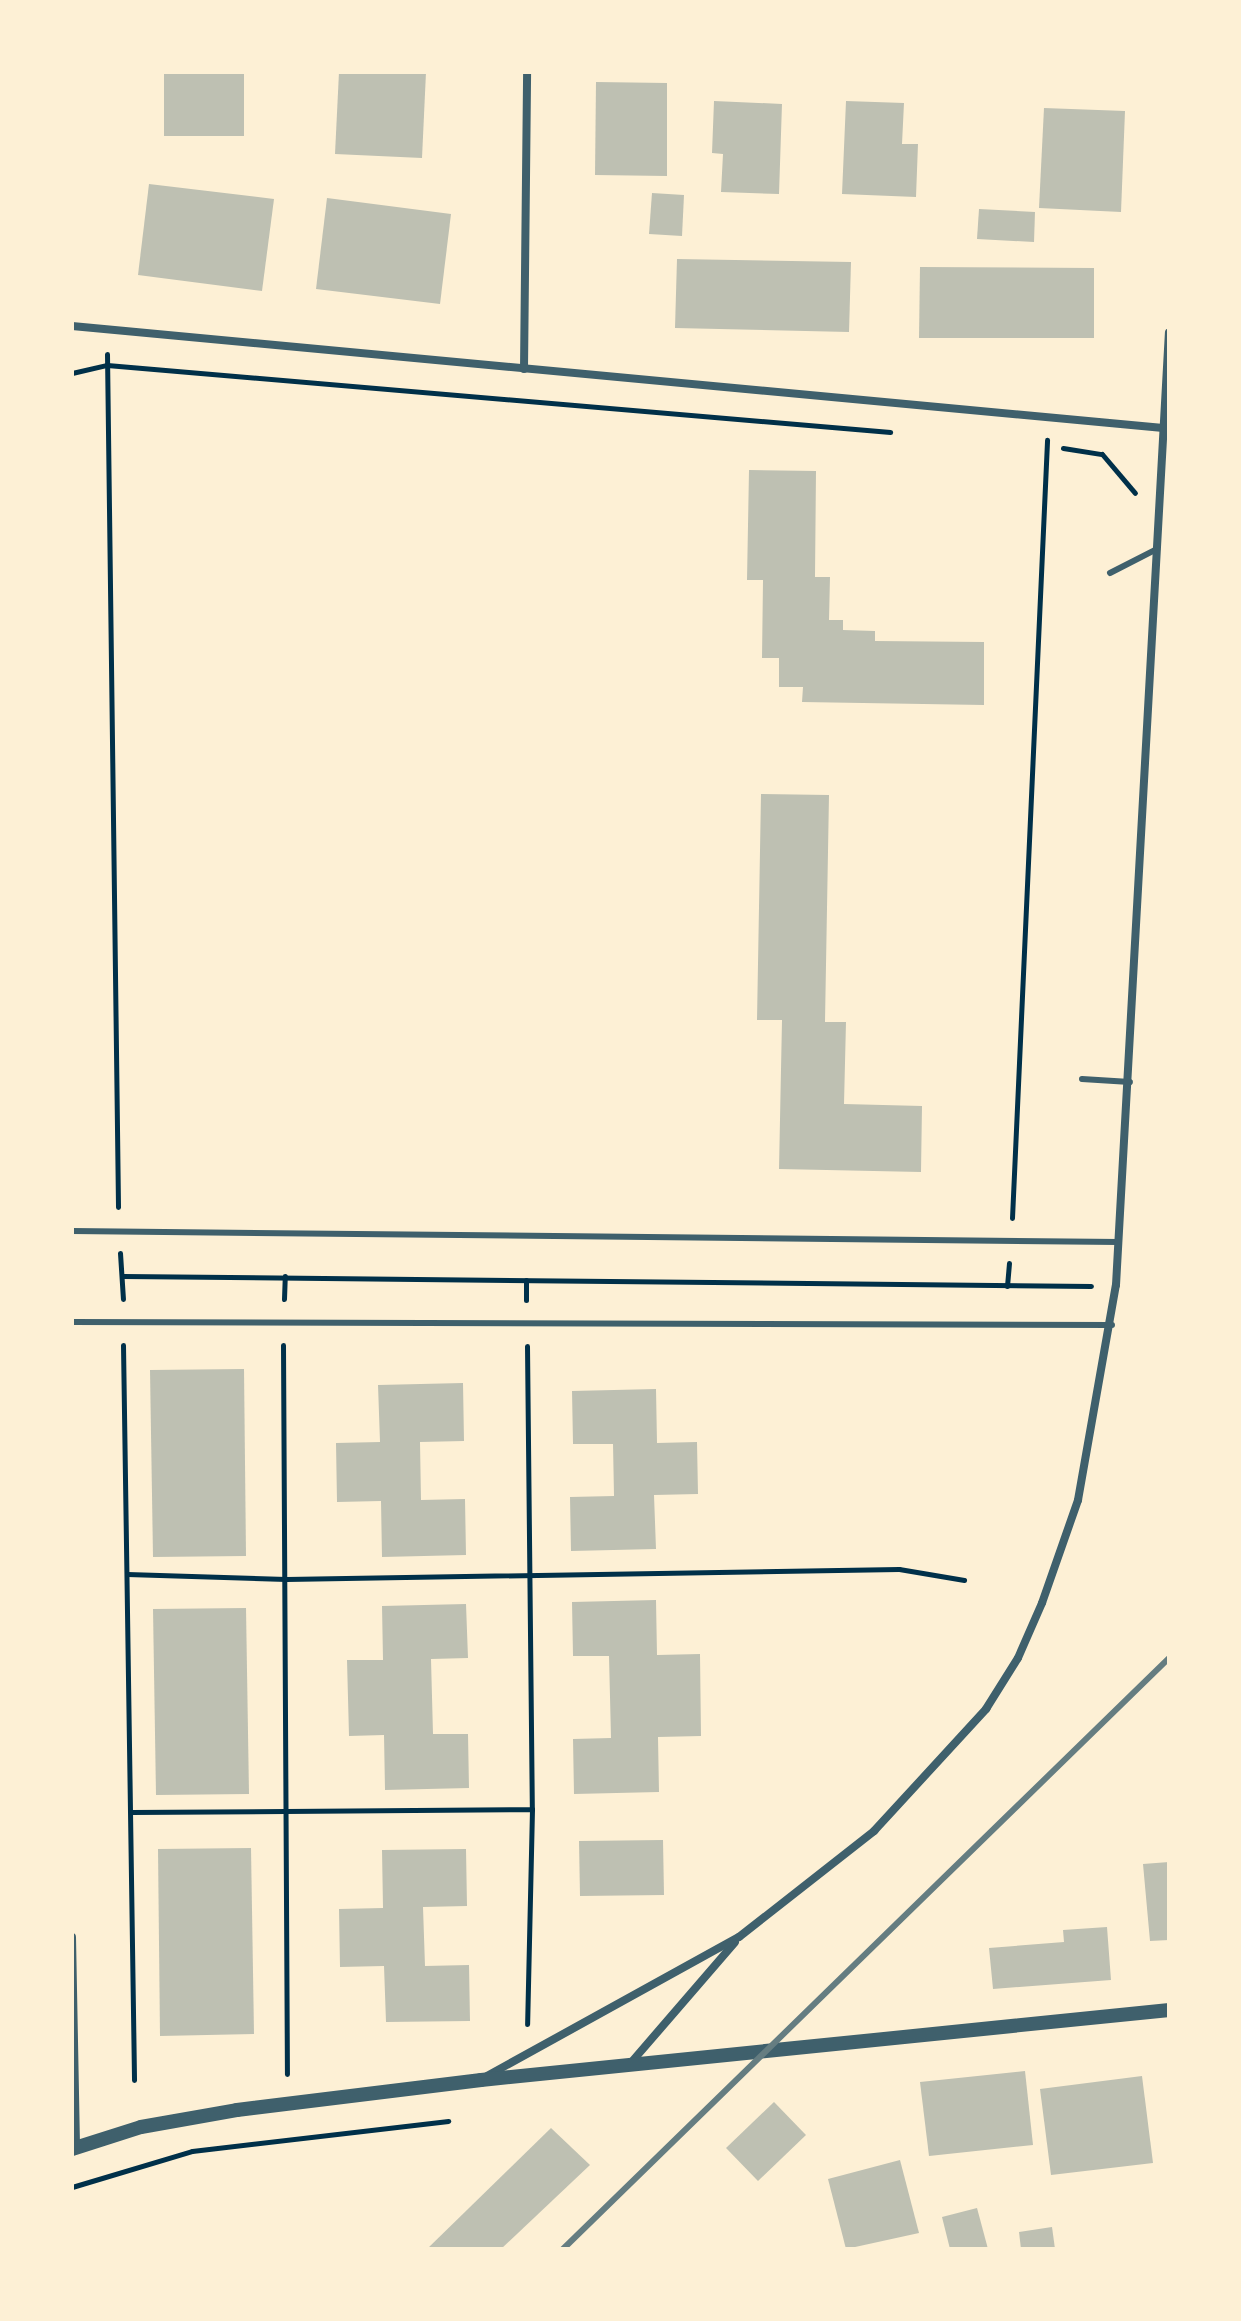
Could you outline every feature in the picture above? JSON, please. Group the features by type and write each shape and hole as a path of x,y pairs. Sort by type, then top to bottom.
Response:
{"street":[{"path":"524,369 527,72"},
{"path":"72,326 1163,428"},
{"path":"481,2080 739,1937 797,1896 900,1807 986,1709 1018,1658 1078,1500 1112,1325 1130,1082 1169,332"},
{"path":"72,1937 74,2148 201,2115 481,2080 1169,2010"},
{"path":"629,2066 739,1937"}],"lane":[{"path":"1110,573 1157,548"},
{"path":"1082,1079 1130,1082"},
{"path":"72,1231 1119,1242"},
{"path":"72,1322 1112,1325"}],"path":[{"path":"72,373 107,365 904,433"},
{"path":"1007,1286 1048,419"},
{"path":"1031,444 1102,454 1139,498 1159,500"},
{"path":"123,1276 1116,1285"},
{"path":"285,1276 289,1809 287,2074"},
{"path":"526,1280 532,1809 527,2029"},
{"path":"127,1574 286,1579 899,1569 964,1580"},
{"path":"131,1812 532,1809"},
{"path":"72,2187 192,2151 448,2121"}],"building":[{"path":"164,72 244,72 244,136 164,136"},
{"path":"339,72 426,72 422,158 335,154"},
{"path":"596,82 667,83 667,176 595,175"},
{"path":"714,101 782,104 779,194 721,192 723,154 712,153"},
{"path":"846,101 904,103 902,144 918,144 916,197 842,194"},
{"path":"1044,108 1125,111 1121,212 1039,208"},
{"path":"149,184 274,199 262,291 138,275"},
{"path":"652,193 684,195 682,236 649,234"},
{"path":"327,198 451,214 440,304 316,289"},
{"path":"979,209 1035,212 1034,242 977,239"},
{"path":"677,259 851,262 849,332 675,328"},
{"path":"920,267 1094,268 1094,338 919,338"},
{"path":"749,470 816,471 815,577 830,577 829,620 843,620 843,630 875,631 875,641 984,642 984,705 802,702 803,687 779,687 779,658 762,658 763,580 747,580"},
{"path":"761,794 829,795 825,1022 846,1022 844,1104 922,1106 921,1172 779,1169 782,1020 757,1020"},
{"path":"244,1369 246,1556 153,1557 150,1370"},
{"path":"463,1383 464,1441 420,1442 421,1500 465,1499 466,1555 382,1557 381,1501 337,1502 336,1443 380,1442 378,1385"},
{"path":"656,1389 657,1443 697,1442 698,1494 654,1495 656,1549 571,1551 570,1497 614,1496 613,1444 573,1444 572,1391"},
{"path":"656,1600 657,1655 700,1654 701,1736 658,1737 659,1792 574,1794 573,1739 611,1738 609,1656 573,1656 572,1602"},
{"path":"466,1604 468,1658 431,1659 433,1734 468,1734 469,1788 385,1790 384,1735 349,1736 347,1660 383,1660 382,1606"},
{"path":"246,1608 249,1794 156,1795 153,1609"},
{"path":"663,1840 664,1895 580,1896 579,1841"},
{"path":"251,1848 254,2034 160,2036 158,1849"},
{"path":"466,1849 467,1906 423,1907 425,1966 469,1965 470,2021 386,2022 384,1966 340,1967 339,1909 383,1908 382,1850"},
{"path":"1169,1862 1169,1940 1150,1941 1143,1864"},
{"path":"1107,1927 1111,1980 993,1989 989,1948 1064,1942 1063,1930"},
{"path":"1025,2071 1033,2145 929,2156 920,2082"},
{"path":"1142,2076 1153,2163 1051,2175 1040,2089"},
{"path":"774,2102 806,2135 758,2181 726,2148"},
{"path":"551,2128 590,2165 501,2249 427,2249"},
{"path":"900,2160 919,2233 846,2249 828,2179"},
{"path":"977,2208 988,2249 950,2249 942,2217"},
{"path":"1052,2227 1055,2249 1021,2249 1019,2232"}],"railway":[{"path":"563,2249 1169,1658"}]}
